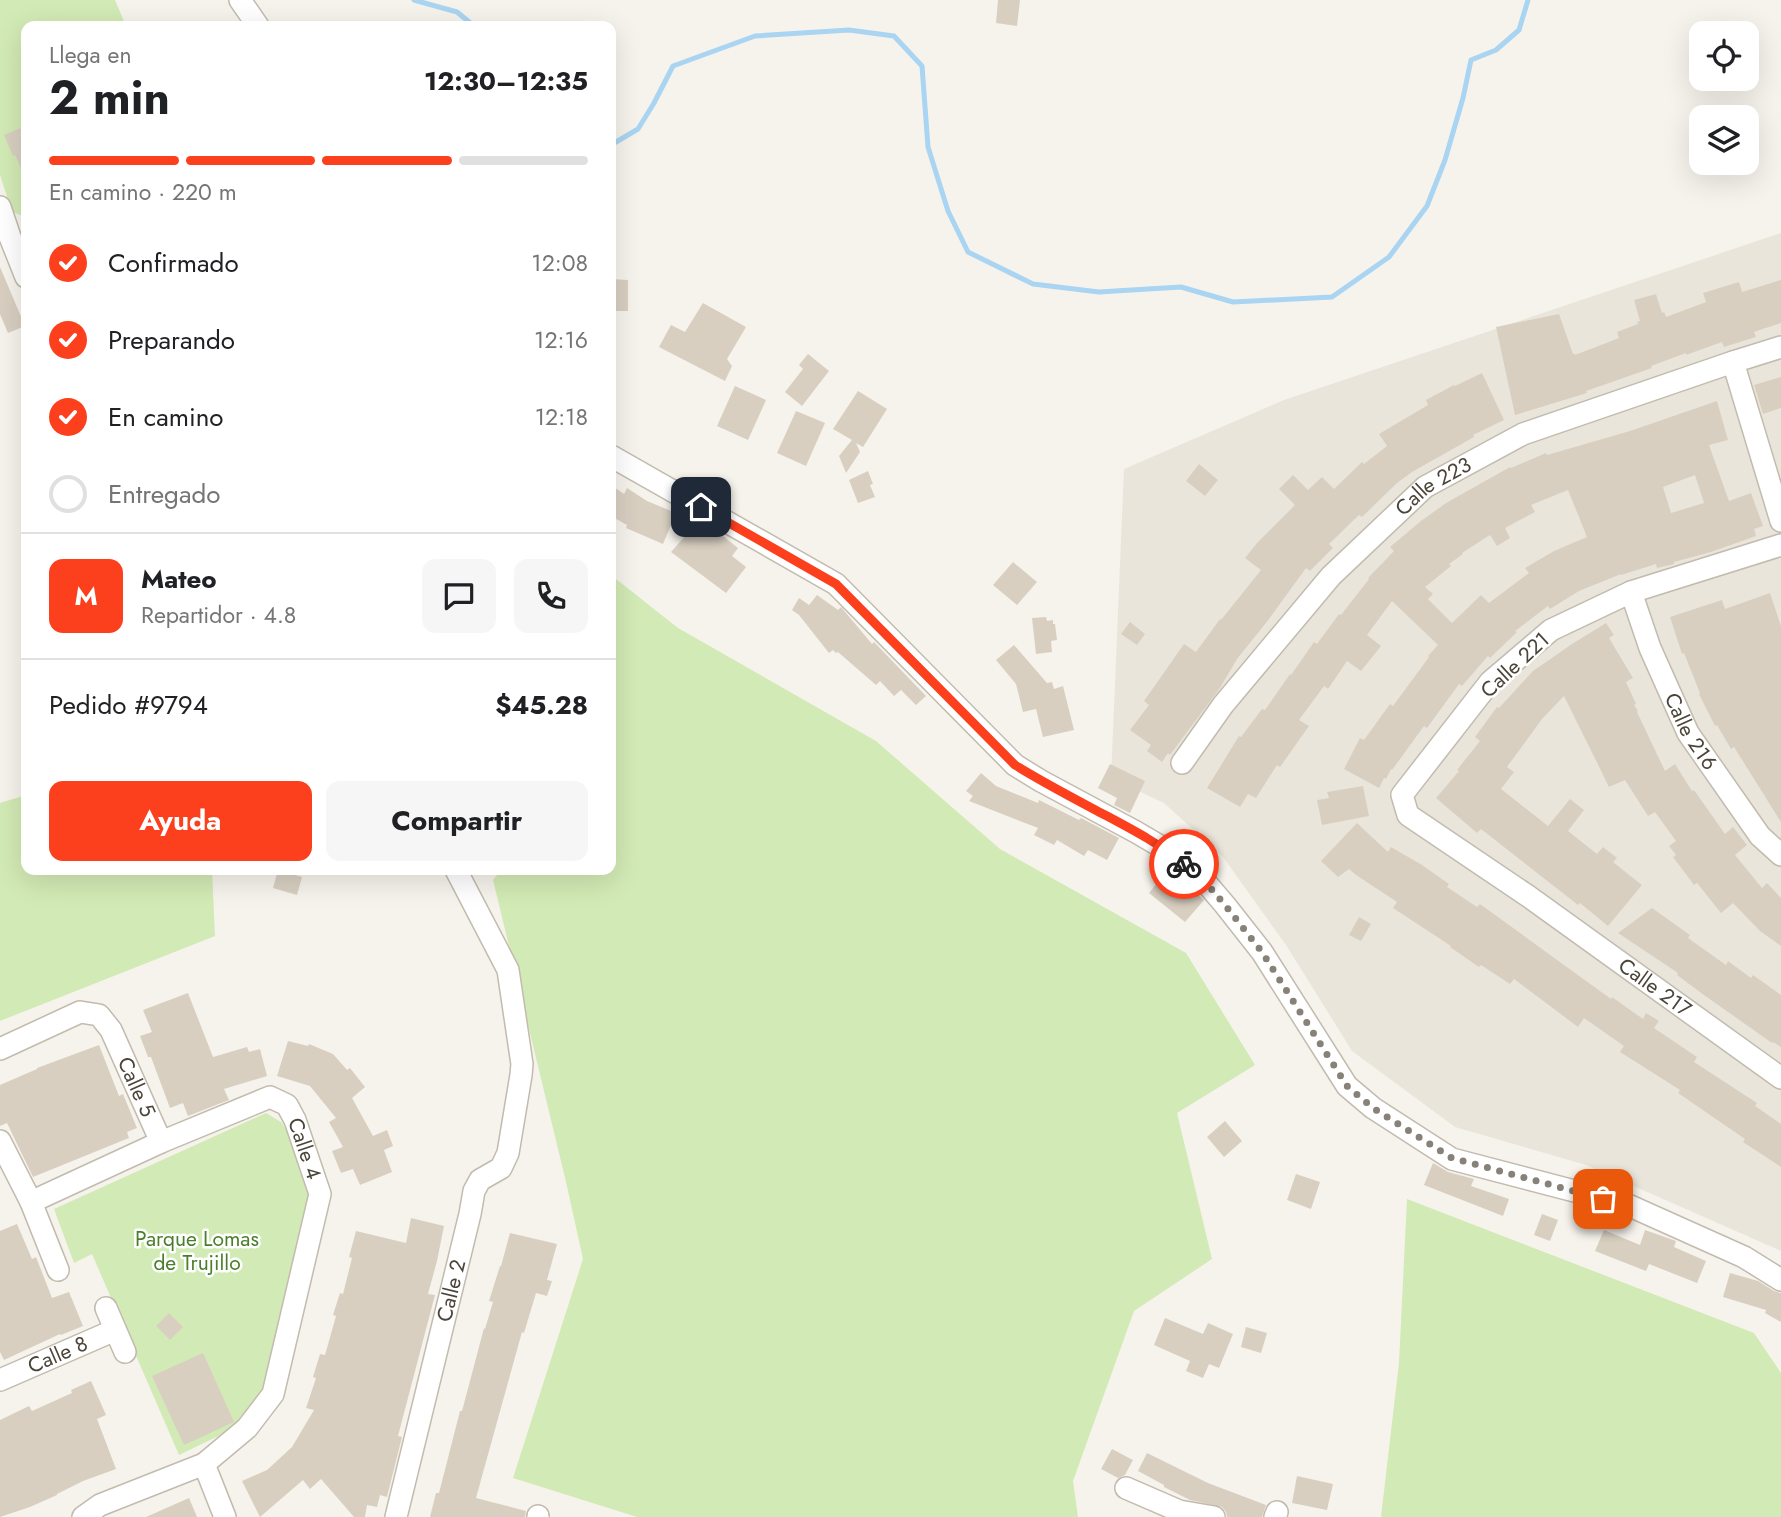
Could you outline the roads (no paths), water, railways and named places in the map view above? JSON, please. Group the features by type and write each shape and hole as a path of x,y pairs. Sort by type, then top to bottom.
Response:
{"street":[{"path":"240,0 255,21"},
{"path":"0,207 21,262"},
{"name":"Calle 223","path":"1182,763 1223,705 1331,576 1425,487 1523,434 1781,347"},
{"path":"1732,362 1781,521"},
{"path":"616,459 836,584 1015,765 1170,852 1202,878 1262,952 1347,1086 1373,1108 1452,1158 1628,1205 1744,1257 1781,1280"},
{"name":"Calle 221","path":"1528,896 1408,816 1402,794 1490,682 1551,631 1631,592 1781,545"},
{"name":"Calle 216","path":"1631,592 1650,648 1688,733 1760,836 1781,855"},
{"name":"Calle 2","path":"396,1517 474,1191 480,1180 501,1168 508,1153 521,1075 522,1064 508,970 459,875"},
{"name":"Calle 217","path":"1528,896 1781,1078"},
{"name":"Calle 5","path":"0,1049 80,1012 99,1015 111,1030 161,1142"},
{"name":"Calle 4","path":"31,1202 161,1142 270,1097 287,1105 295,1120 320,1194 272,1394 247,1428 204,1464 100,1505 83,1517"},
{"path":"0,1141 31,1202 58,1270"},
{"path":"106,1308 125,1352"},
{"name":"Calle 8","path":"0,1380 115,1330"},
{"path":"204,1464 225,1517"},
{"path":"1126,1488 1179,1511 1214,1517"}],"waterway":[{"path":"414,0 457,12 468,21"},
{"path":"616,142 638,129 673,66 755,36 849,30 894,36 922,66 928,147 948,211 968,252 1033,284 1099,292 1181,287 1233,302 1332,297 1389,257 1427,206 1445,160 1471,60 1496,50 1519,30 1528,0"}],"park label":[{"name":"Parque Lomas de Trujillo","path":"197,1251"}]}
